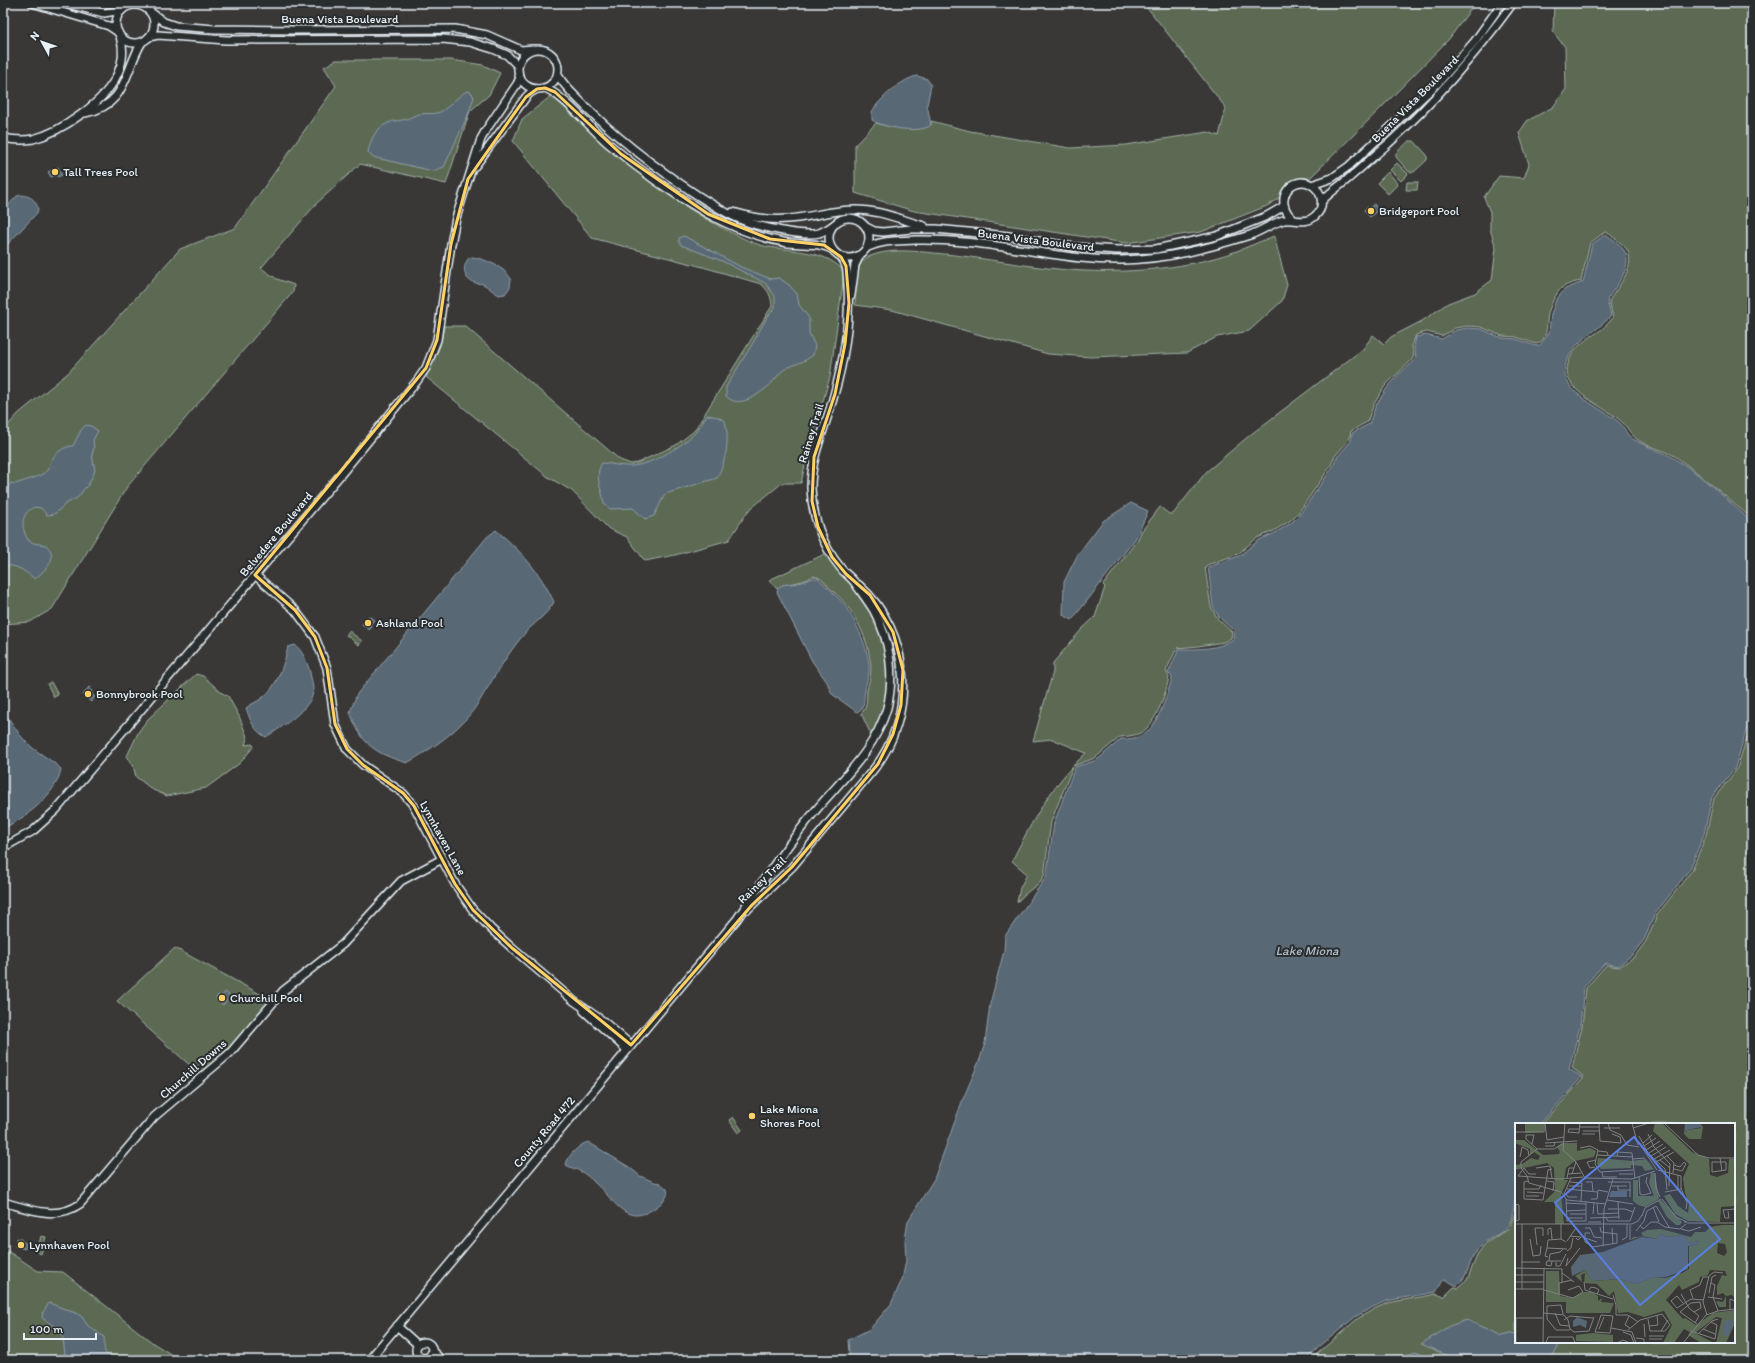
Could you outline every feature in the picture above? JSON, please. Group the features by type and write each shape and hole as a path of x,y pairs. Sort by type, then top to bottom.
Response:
{"street":[{"name":"Buena Vista Boulevard","path":"32,3 109,26 130,43 158,35 226,40 443,39 470,42 493,49 507,55 518,66"},
{"name":"Buena Vista Boulevard","path":"64,3 104,13 123,10 133,5 143,7 164,22 176,26 216,29 294,30 455,29 487,35 521,50 542,49 552,54 558,64 558,75 567,88 593,115 665,174 716,207 741,220 762,227 801,233 818,233 829,229 835,224"},
{"name":"Buena Vista Boulevard","path":"1312,185 1332,178 1349,166 1438,82 1475,41 1502,3"},
{"name":"Buena Vista Boulevard","path":"1322,201 1330,192 1348,179 1389,143 1449,83 1485,41 1513,3"},
{"path":"3,138 24,140 42,136 56,130 85,113 112,84 117,76 122,60 123,46 116,20 123,10"},
{"path":"85,113 94,111 104,106 126,82 136,53 152,32 154,20 148,10"},
{"path":"534,49 523,55 518,66 520,78 527,86 541,89 559,96 594,131 626,158 663,185 708,214 755,235 791,243 824,245 832,249 841,257 847,258 860,255 868,247 869,233 866,227 855,219 848,218 835,224 832,228 829,239 832,249"},
{"path":"541,89 550,85 558,75"},
{"name":"Belvedere Boulevard","path":"3,848 33,831 56,810 342,473 426,368 437,340 450,244 468,178 486,130 520,78"},
{"path":"112,84 120,90"},
{"name":"Belvedere Boulevard","path":"468,178 530,92 541,89"},
{"path":"1300,183 1312,185 1319,192 1322,201 1316,216 1309,220 1301,221 1293,219 1287,214 1283,198 1292,185 1300,183"},
{"name":"Buena Vista Boulevard","path":"866,227 874,231 883,232 911,229 1009,236 1074,247 1117,250 1156,249 1217,236 1267,216 1284,206"},
{"path":"716,207 746,216 767,219 788,219 832,211 855,210 878,213 936,230"},
{"name":"Buena Vista Boulevard","path":"868,247 877,243 891,241 938,240 1017,249 1073,258 1122,260 1167,256 1211,247 1253,234 1276,223 1293,219"},
{"name":"Rainey Trail","path":"738,919 782,853 816,810 864,755 876,735 884,717 889,697 891,679 887,646 882,628 873,610 855,583 840,567 824,542 816,520 811,491 814,457 835,394 855,265 860,255"},
{"name":"Rainey Trail","path":"841,257 846,266 849,303"},
{"name":"Lynnhaven Lane","path":"255,575 295,610 315,637 327,668 335,724 347,749 363,765 398,789 408,799 418,812 459,890 481,920 574,1001 592,1019 629,1047"},
{"name":"Rainey Trail","path":"738,919 800,858 878,764 893,734 900,712 903,691 900,653 889,623 880,608 870,595 855,583"},
{"name":"Churchill Downs","path":"3,1202 51,1213 67,1211 80,1204 154,1116 230,1053 283,991 343,944 401,881 442,859"},
{"name":"County Road 472","path":"369,1360 629,1047 738,919"},
{"path":"396,1326 417,1344"},
{"path":"417,1344 427,1342 431,1346 432,1351 442,1360"},
{"path":"417,1344 415,1349 416,1354 421,1358 427,1359 432,1351"}],"highlighted area":[{"path":"545,88 555,92 621,154 708,214 770,239 824,245 841,257 846,266 849,303 845,344 835,394 814,457 812,501 818,527 832,557 846,574 870,595 893,632 903,670 901,705 893,734 878,764 792,867 752,905 631,1045 512,948 473,910 455,884 414,806 403,793 363,765 347,749 335,724 327,668 315,637 295,610 255,575 426,368 437,340 451,244 468,179 526,97 537,89"}],"green space":[{"path":"1140,3 1475,3 1449,39 1310,178 1267,206 1201,232 1126,243 914,211 855,193 855,145 876,123 890,127 910,128 931,125 931,121 970,131 1070,148 1126,145 1208,132 1219,136 1226,108 1150,11"},
{"path":"1554,3 1752,3 1752,519 1675,456 1643,443 1636,438 1616,417 1580,393 1568,378 1567,369 1569,361 1575,350 1603,328 1613,318 1609,301 1622,282 1628,268 1630,260 1629,254 1625,247 1605,232 1590,243 1581,281 1560,289 1552,303 1548,314 1545,335 1540,342 1536,344 1516,337 1502,336 1481,327 1468,326 1455,328 1442,336 1427,332 1416,335 1412,346 1414,356 1411,361 1385,386 1374,404 1367,422 1351,431 1349,440 1335,456 1330,467 1299,512 1290,521 1272,532 1257,538 1238,554 1205,567 1211,607 1218,619 1232,632 1231,638 1224,642 1177,648 1166,671 1169,677 1164,697 1158,712 1146,729 1140,733 1120,737 1095,758 1073,766 1086,753 1052,739 1033,741 1053,672 1053,663 1082,629 1095,617 1105,587 1103,585 1160,507 1169,514 1173,514 1206,472 1250,435 1363,349 1373,335 1384,344 1391,337 1422,321 1448,303 1475,293 1492,280 1496,248 1490,229 1490,212 1484,197 1499,176 1524,178 1529,164 1519,133 1527,121 1553,107 1566,89 1565,47 1553,32"},
{"path":"336,60 451,60 483,65 500,73 489,95 470,111 446,184 360,164 316,204 261,268 277,279 294,285 293,292 127,487 52,609 30,622 3,624 3,431 18,414 68,373 180,249 235,228 336,86 324,67"},
{"path":"551,96 643,176 703,217 754,243 815,254 835,263 843,270 843,282 830,377 808,452 801,483 782,483 748,511 729,540 675,555 645,561 627,537 609,529 572,491 548,477 426,377 440,346 444,326 465,326 620,460 631,464 637,463 676,445 694,431 772,306 769,294 761,284 592,238 513,141 522,119"},
{"path":"1409,141 1414,141 1427,155 1427,160 1414,172 1409,172 1396,157 1396,153"},
{"path":"1397,163 1408,174 1401,181 1390,170"},
{"path":"1388,172 1398,184 1388,194 1377,183"},
{"path":"1407,182 1418,182 1417,190 1406,190"},
{"path":"1274,236 1287,285 1282,301 1249,331 1217,337 1187,353 1091,357 1048,354 892,310 855,305 856,278 860,265 863,260 868,257 884,252 901,251 953,255 1066,270 1123,271 1179,266 1198,262 1234,252"},
{"path":"827,553 854,587 866,605 883,641 887,660 887,682 882,713 872,737 861,713 865,709 871,673 870,659 864,637 854,616 840,598 824,581 819,578 813,576 803,581 784,585 777,589 769,580"},
{"path":"349,631 362,641 359,645 346,635"},
{"path":"196,674 203,676 222,693 228,696 239,716 246,734 247,739 245,745 252,744 254,746 240,763 206,788 167,796 153,790 136,777 133,765 127,756 139,731 147,720"},
{"path":"51,682 58,695 54,697 47,684"},
{"path":"1752,720 1752,1360 1310,1360 1357,1319 1374,1309 1387,1303 1437,1294 1444,1297 1454,1287 1458,1288 1467,1280 1478,1253 1486,1243 1509,1228 1515,1213 1515,1343 1735,1343 1735,1123 1543,1123 1583,1079 1583,1076 1572,1068 1582,1026 1586,988 1606,965 1619,967 1635,956 1646,941 1657,915 1692,870 1706,835 1714,798 1737,769"},
{"path":"1073,766 1051,822 1044,876 1038,884 1017,902 1020,888 1027,874 1012,861 1035,817 1053,790"},
{"path":"175,948 271,1000 236,1043 201,1075 117,1001"},
{"path":"733,1117 742,1130 738,1133 729,1120"},
{"path":"41,1236 46,1237 41,1254 37,1252"},
{"path":"3,1248 38,1271 63,1272 153,1343 180,1360 3,1360"}],"water":[{"path":"917,76 927,79 931,85 927,105 931,125 926,128 919,129 902,129 877,123 872,120 872,112 885,96 898,85"},
{"path":"467,91 471,92 474,97 468,115 444,167 433,171 372,157 368,152 374,135 384,125 390,122 407,119 417,114 440,112"},
{"name":"Tall Trees Pool","path":"58,167 62,175 58,177 57,175 51,177 48,172"},
{"path":"21,195 30,197 34,200 38,209 37,213 3,249 3,211 17,196"},
{"name":"Bridgeport Pool","path":"1374,204 1378,210 1370,217 1364,210"},
{"name":"Lake Miona","path":"1606,234 1623,249 1627,261 1626,268 1607,300 1611,316 1584,338 1572,351 1565,367 1565,376 1569,385 1576,392 1585,400 1620,423 1631,438 1672,457 1687,467 1752,522 1752,711 1735,768 1712,797 1704,834 1690,869 1655,914 1644,940 1633,954 1618,966 1605,963 1584,987 1580,1026 1569,1069 1582,1077 1541,1123 1515,1123 1515,1200 1511,1219 1507,1227 1501,1233 1485,1242 1478,1249 1467,1272 1457,1286 1444,1279 1436,1292 1386,1301 1373,1307 1355,1317 1306,1360 852,1360 849,1353 848,1340 870,1329 891,1304 902,1280 906,1261 905,1240 908,1221 934,1179 963,1099 980,1059 985,1043 990,1004 1004,951 1005,936 1046,877 1054,823 1075,767 1097,760 1121,739 1135,738 1148,731 1160,713 1166,698 1172,677 1168,673 1179,649 1214,647 1227,643 1233,639 1234,631 1219,617 1213,607 1208,567 1239,556 1259,540 1273,534 1291,523 1300,514 1332,468 1337,457 1351,441 1352,433 1369,424 1376,405 1387,388 1399,374 1413,362 1416,357 1414,347 1416,337 1426,335 1442,339 1456,330 1468,328 1481,329 1502,338 1516,339 1536,346 1540,345 1549,333 1551,314 1556,300 1565,289 1583,282 1592,244"},
{"path":"684,236 741,267 771,279 779,278 789,285 797,294 799,305 809,318 809,333 815,346 813,355 785,369 768,387 751,398 740,401 730,400 726,396 726,387 766,319 775,307 775,296 765,283 722,261 681,245 679,238"},
{"path":"472,257 494,264 508,275 511,279 510,287 505,294 499,295 483,284 474,283 467,278 465,275 465,264 469,258"},
{"path":"707,415 718,417 725,421 727,443 725,458 717,478 665,494 654,516 645,519 633,508 610,509 604,504 598,478 599,468 602,463 634,466 644,464 663,456 689,439 697,431"},
{"path":"86,425 91,426 98,431 93,440 94,448 92,454 95,471 88,485 78,497 64,505 54,514 47,515 41,508 34,507 26,513 24,517 23,526 28,540 33,543 46,545 52,555 50,564 35,579 16,567 3,567 3,492 11,483 15,484 37,477 45,472 56,454 64,448 73,446 81,430"},
{"path":"1131,503 1148,511 1136,538 1072,620 1063,615 1064,582 1078,554 1103,521"},
{"path":"496,530 530,563 543,581 554,602 548,611 518,641 472,712 456,729 427,751 407,763 378,751 365,740 359,732 350,712 357,694 487,537"},
{"path":"818,578 843,604 855,622 864,643 869,664 869,673 865,686 864,703 862,708 857,712 832,694 827,682 812,661 777,592 782,585 800,583"},
{"name":"Ashland Pool","path":"369,616 374,620 370,625 372,627 369,630 362,624"},
{"path":"295,645 306,661 310,672 313,693 305,707 299,713 285,725 266,737 255,728 246,708 262,698 272,688 282,668 288,647"},
{"name":"Bonnybrook Pool","path":"89,687 92,690 91,693 95,697 91,702 83,695"},
{"path":"3,712 26,742 61,769 53,788 47,796 30,812 3,828"},
{"name":"Churchill Pool","path":"225,992 230,996 223,1005 216,999 218,995 221,997"},
{"path":"588,1142 629,1167 640,1176 660,1183 667,1189 665,1199 649,1212 639,1215 623,1211 586,1175 566,1165 574,1151 581,1145"},
{"name":"Lynnhaven Pool","path":"17,1238 26,1243 25,1249 15,1246"},
{"path":"49,1303 82,1317 88,1326 104,1337 105,1352 113,1360 62,1360 65,1354 63,1338 57,1328 42,1318 43,1312"},
{"path":"1467,1320 1501,1336 1515,1333 1515,1343 1560,1343 1551,1360 1457,1360 1421,1344 1452,1325"},
{"path":"1416,1352 1433,1360 1398,1360 1403,1356"}],"place":[{"name":"Tall Trees Pool","path":"55,172"},
{"name":"Bridgeport Pool","path":"1371,211"},
{"name":"Ashland Pool","path":"368,623"},
{"name":"Bonnybrook Pool","path":"88,694"},
{"name":"Churchill Pool","path":"222,998"},
{"name":"Lake Miona Shores Pool","path":"752,1116"},
{"name":"Lynnhaven Pool","path":"21,1245"}]}
